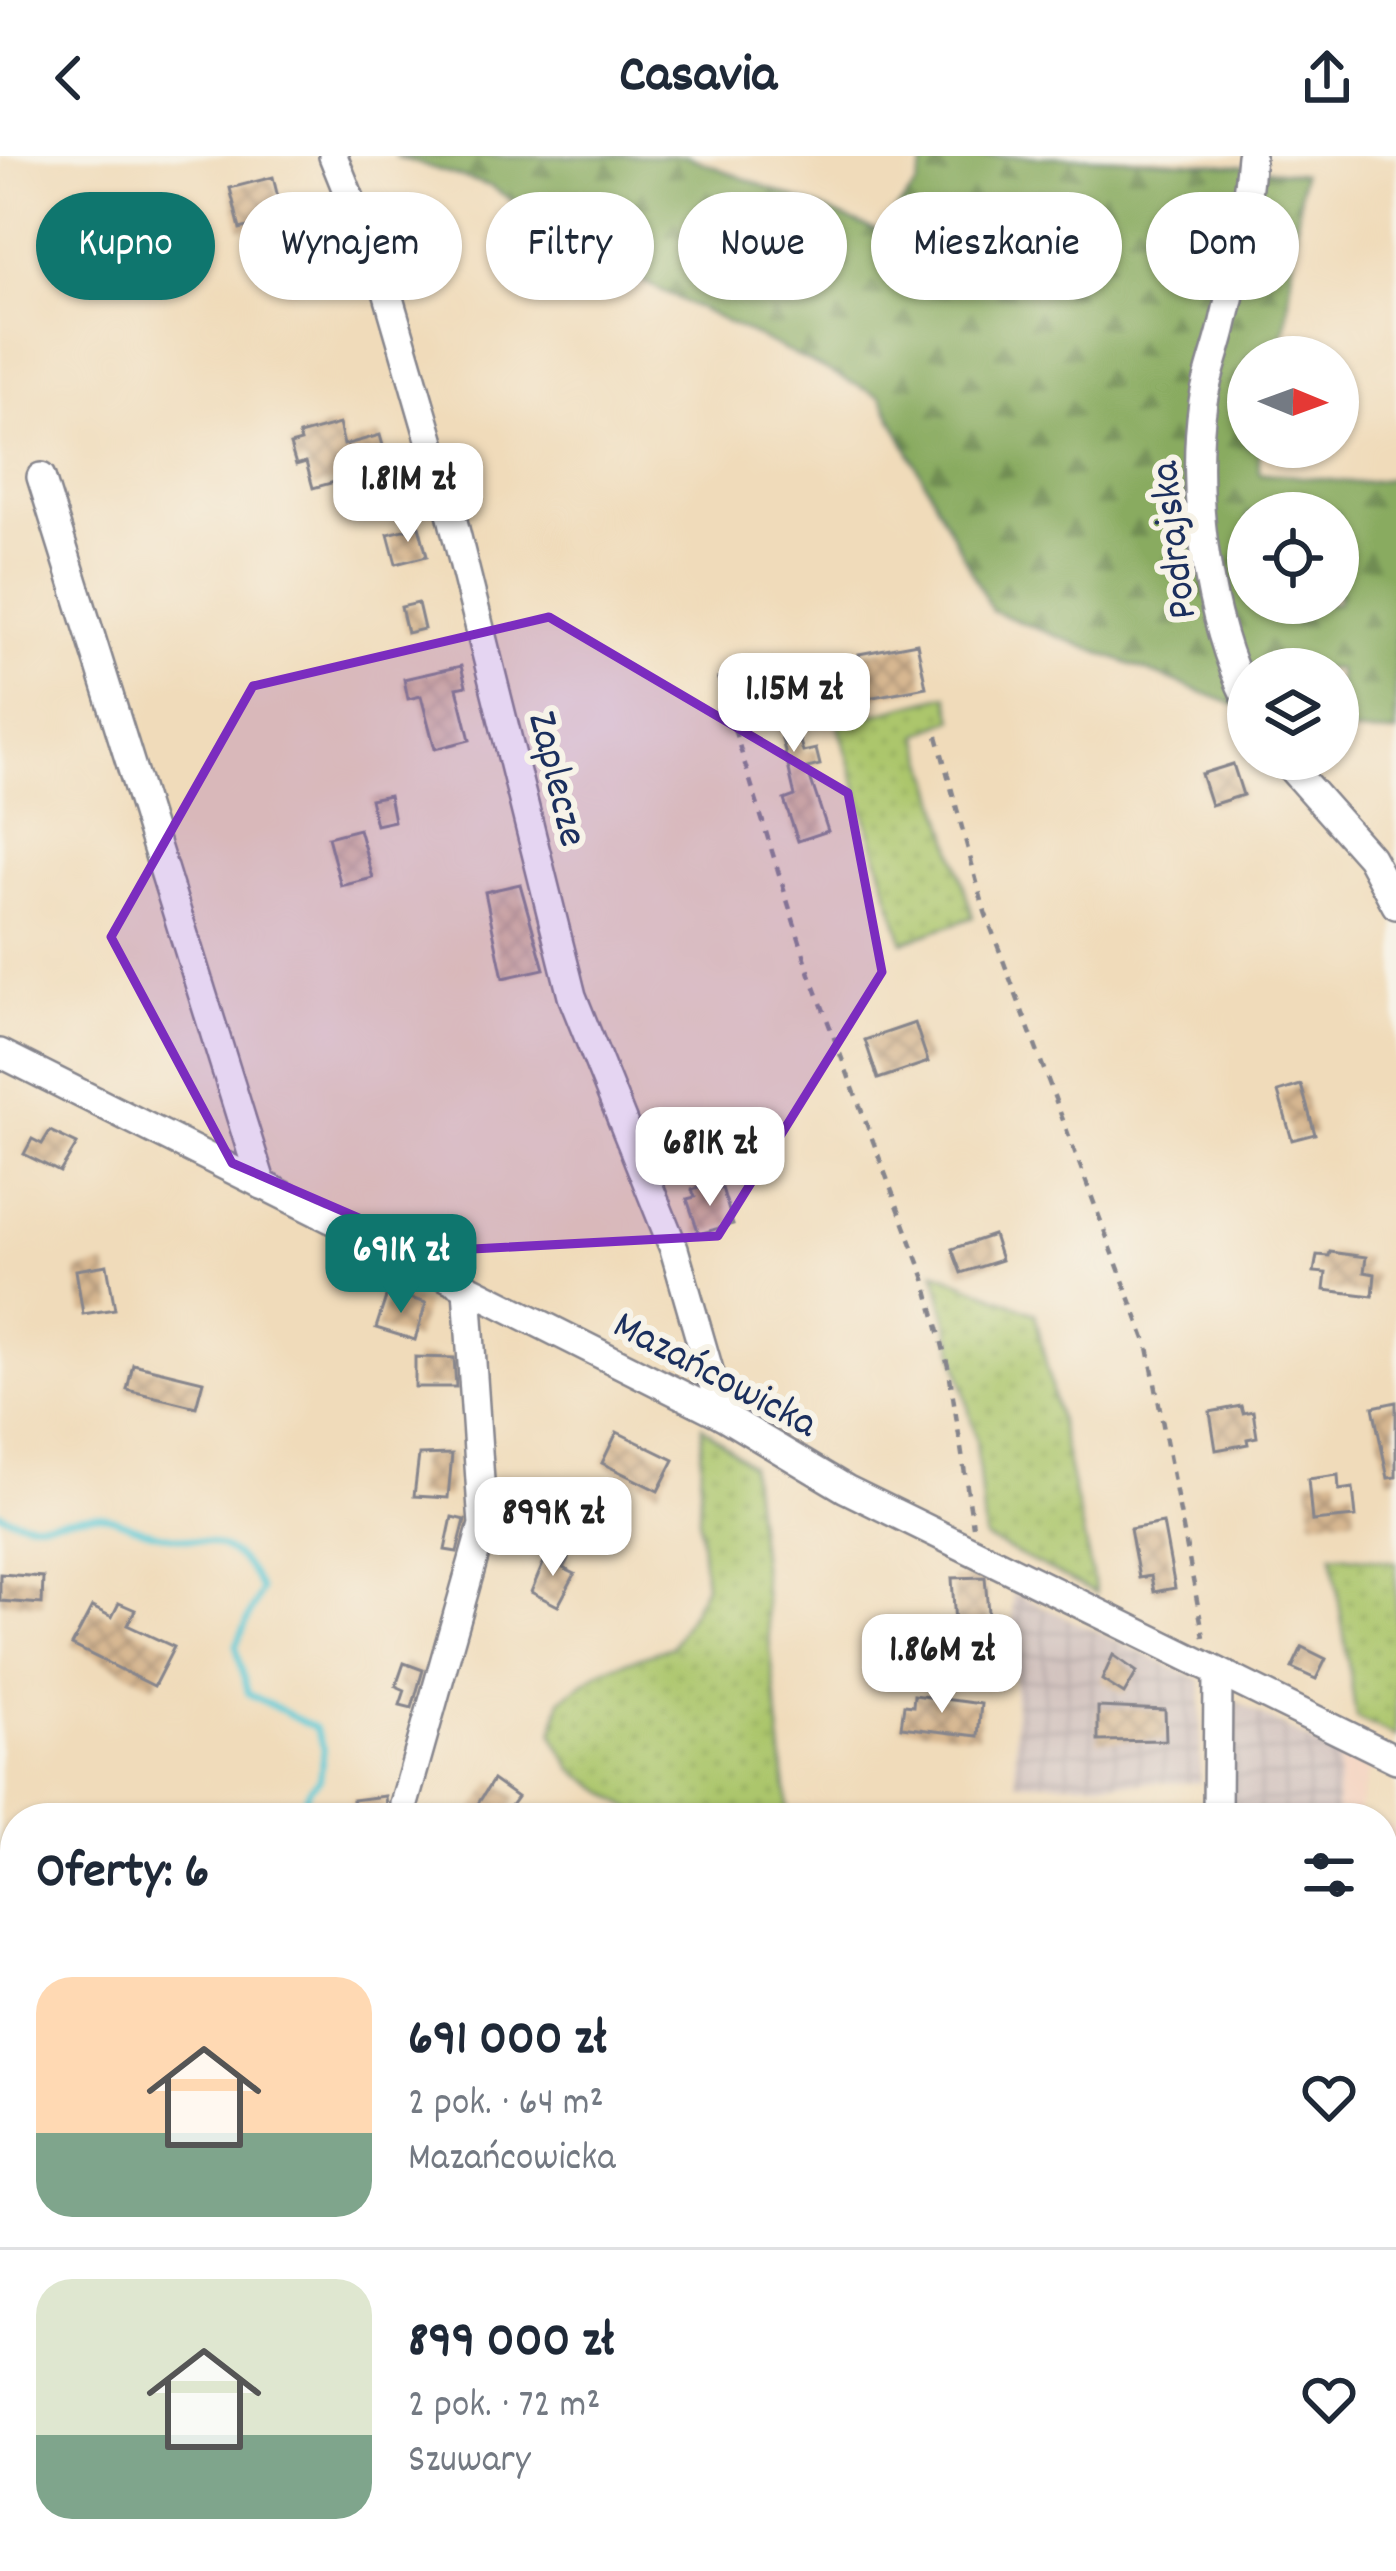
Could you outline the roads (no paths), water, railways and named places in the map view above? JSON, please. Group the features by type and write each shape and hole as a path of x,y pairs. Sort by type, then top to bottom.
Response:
{"street":[{"name":"Zaplecze","path":"333,156 386,288 448,501 572,996 674,1249 722,1415"},
{"name":"Podrajska","path":"1227,648 1197,471 1203,398 1246,216 1251,156"},
{"path":"41,477 262,1185"},
{"path":"1302,780 1370,857 1396,904"},
{"name":"Mazańcowicka","path":"0,1053 722,1415 846,1489 1396,1759"},
{"path":"404,1803 483,1525 467,1289"},
{"path":"1214,1670 1217,1803"}],"waterway":[{"path":"0,1513 34,1522 104,1516 212,1544 238,1557 261,1590 236,1646 248,1693 315,1728 324,1748 320,1779 310,1788 305,1803"}]}
